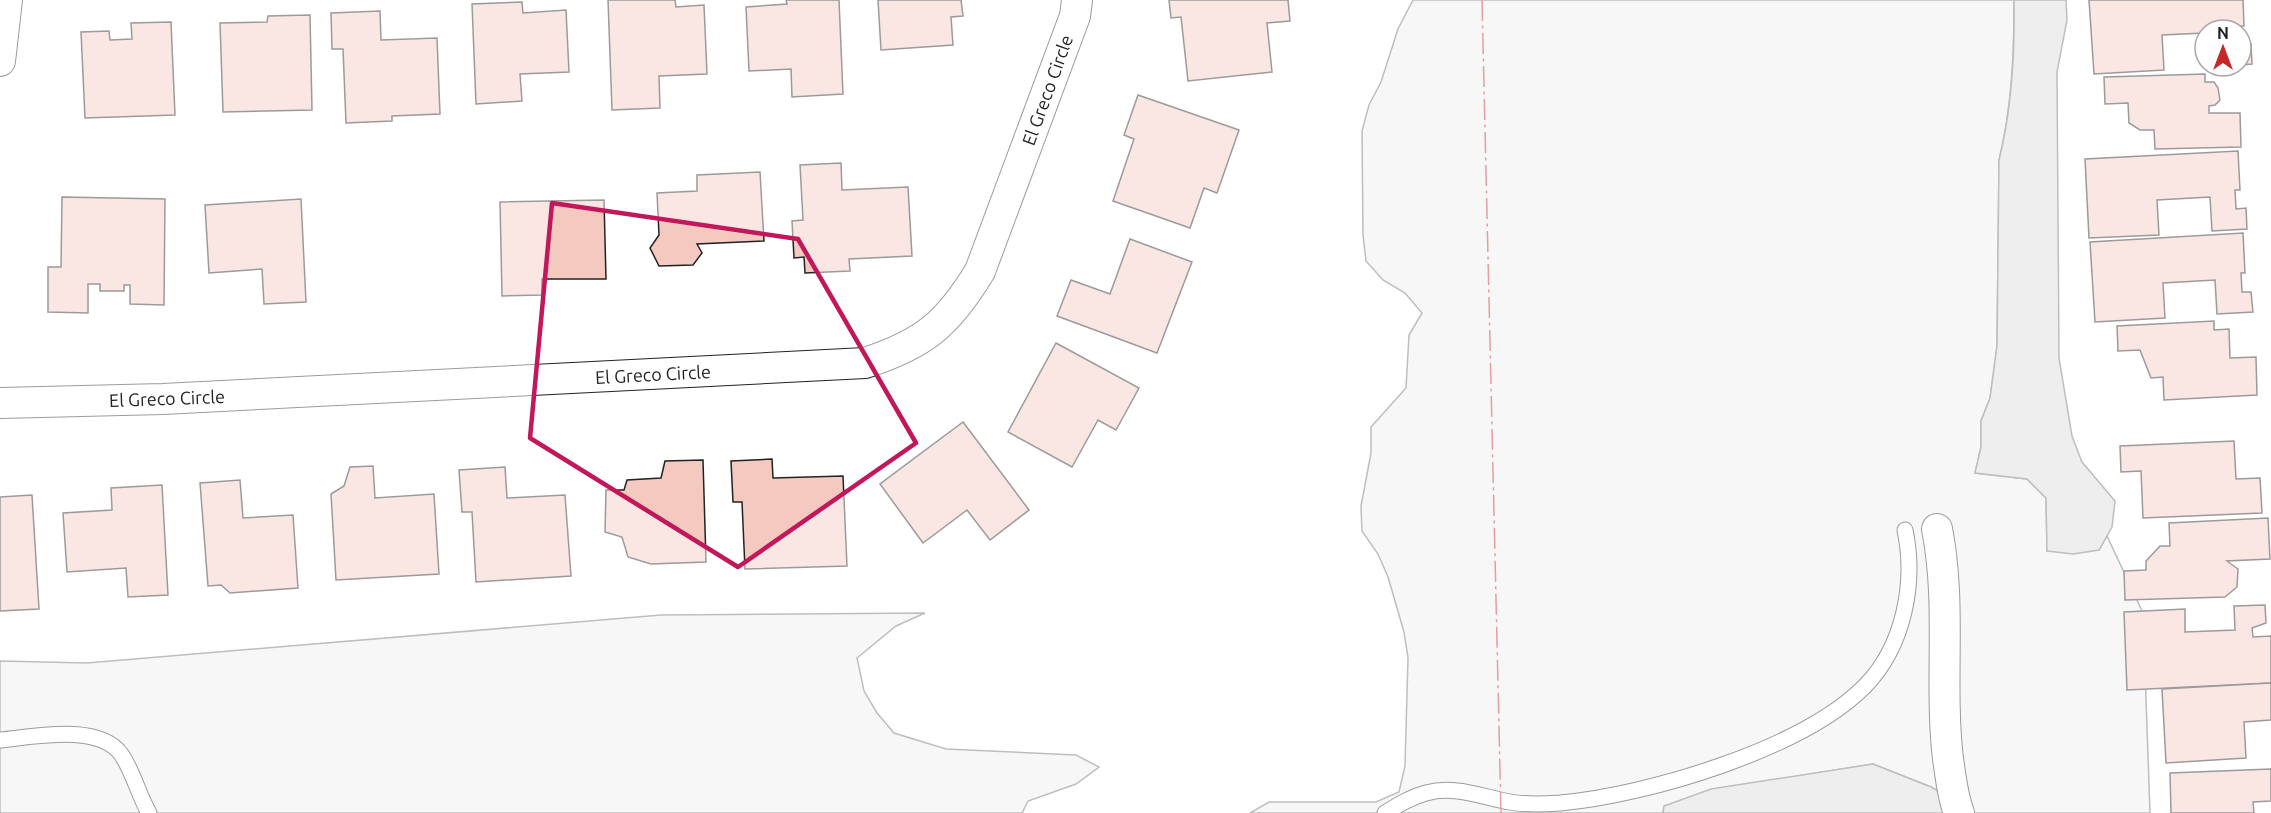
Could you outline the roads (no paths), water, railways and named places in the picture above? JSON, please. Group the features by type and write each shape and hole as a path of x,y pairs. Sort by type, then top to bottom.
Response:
{"street":[{"path":"0,61 7,0"},
{"name":"El Greco Circle","path":"0,403 163,399 853,364 865,363 899,352 933,332 960,304 980,271 1075,16 1077,0"},
{"path":"1937,529 1945,586 1945,728 1953,791 1959,813"}],"lane":[{"path":"1385,813 1409,798 1442,790 1466,792 1513,803 1612,795 1692,776 1812,727 1866,685 1890,646 1902,620 1909,591 1910,552 1905,530"},
{"path":"0,740 65,734 89,736 114,746 122,755 149,813"}]}
